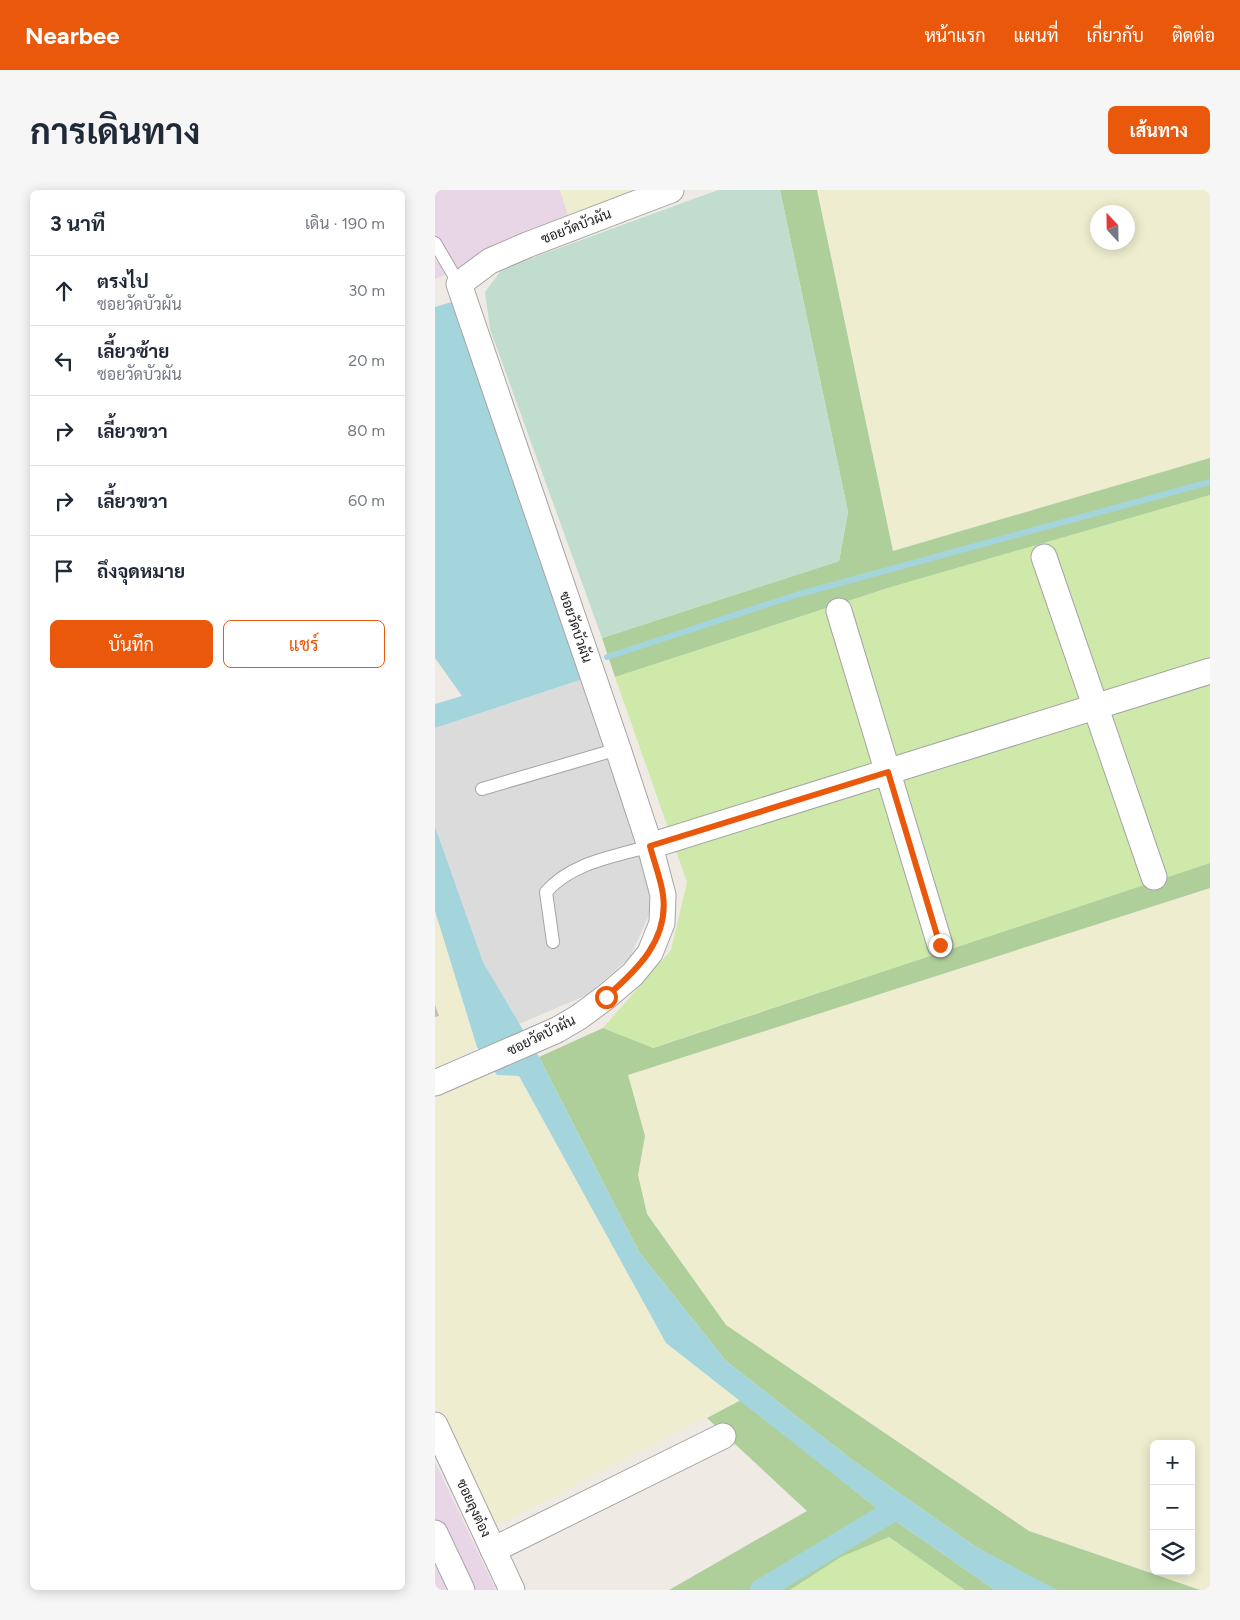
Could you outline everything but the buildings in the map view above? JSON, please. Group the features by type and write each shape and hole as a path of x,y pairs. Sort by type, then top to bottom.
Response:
{"street":[{"name":"ซอยวัดบัวผัน","path":"435,1082 477,1066 557,1030 579,1018 606,997 633,974 650,953 662,923 663,895 650,846 618,749 459,284 490,261 671,190"},
{"path":"1044,557 1154,877"},
{"path":"839,612 940,945"},
{"path":"650,846 1210,671"},
{"name":"ซอยลุงต๋อง","path":"435,1425 512,1590"},
{"path":"493,1550 723,1436"},
{"path":"435,1534 462,1590"}],"lane":[{"path":"435,243 459,284"},
{"path":"482,789 618,749"},
{"path":"553,942 546,892 558,878 583,865 650,846"}],"shaded area":[{"path":"435,190 560,190 570,221 435,279"},
{"path":"583,679 651,881 650,913 630,957 589,994 519,1024 483,962 435,825 435,728"},
{"path":"435,1462 496,1590 435,1590"}],"green space":[{"path":"560,190 650,190 570,221"},
{"path":"718,190 780,190 848,512 839,561 602,638 490,329 485,292 502,269"},
{"path":"780,190 817,190 893,551 1210,458 1210,495 891,587 615,677 602,638 839,561 848,512"},
{"path":"817,190 1210,190 1210,458 893,551"},
{"path":"1210,495 1210,863 652,1048 603,1028 671,950 687,882 615,677 891,587"},
{"path":"1210,863 1210,888 628,1075 645,1136 638,1175 647,1214 726,1325 1029,1531 1150,1573 1150,1575 1157,1575 1200,1590 1057,1590 1048,1586 976,1547 851,1459 726,1361 639,1252 539,1057 603,1028 653,1048"},
{"path":"1210,888 1210,1590 1200,1590 1157,1575 1195,1575 1195,1440 1150,1440 1150,1573 1029,1531 726,1325 647,1214 638,1175 645,1136 628,1075"},
{"path":"435,911 477,1047 435,1069"},
{"path":"488,1075 519,1076 666,1343 741,1400 493,1527 435,1403 435,1097"},
{"path":"741,1400 874,1506 995,1590 965,1590 889,1537 841,1557 790,1590 669,1590 807,1511 707,1418"},
{"path":"889,1537 965,1590 790,1590 841,1557"}],"water":[{"path":"455,301 530,530 583,679 435,728 435,704 462,696 435,658 435,307"},
{"path":"435,826 483,962 539,1057 639,1252 726,1361 851,1459 976,1547 1057,1590 995,1590 874,1506 666,1343 519,1076 497,1075 477,1047 435,911"}],"waterway":[{"path":"607,657 796,595 1210,482"},
{"path":"761,1590 897,1508"}],"route":[{"path":"606,997 633,974 650,953 662,923 663,895 650,846 888,772 940,945"}]}
